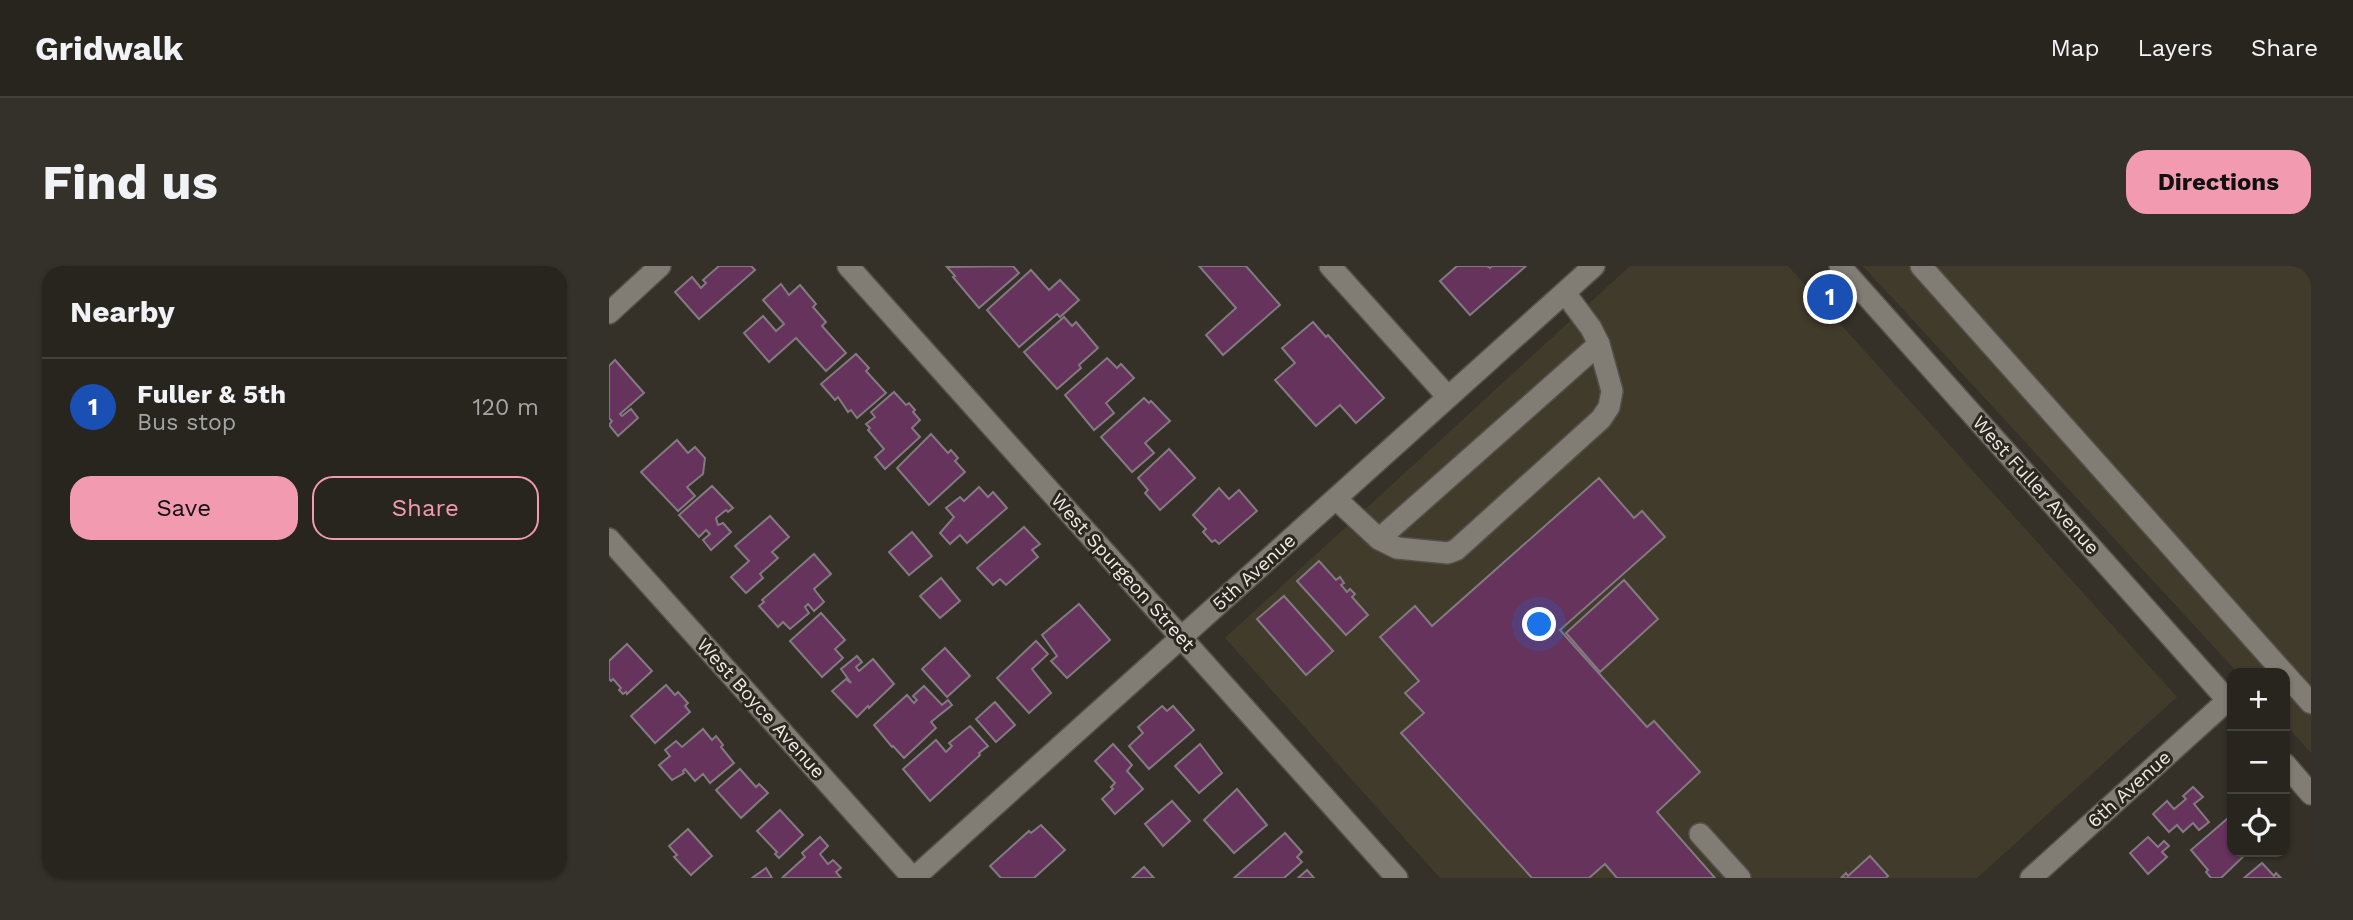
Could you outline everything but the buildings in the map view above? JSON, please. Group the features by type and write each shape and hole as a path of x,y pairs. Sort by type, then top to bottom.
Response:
{"street":[{"path":"609,313 660,266"},
{"name":"West Spurgeon Street","path":"848,266 1397,878"},
{"path":"1330,266 1448,397"},
{"name":"5th Avenue","path":"914,878 1594,266"},
{"name":"West Fuller Avenue","path":"1840,266 2227,699"},
{"path":"1921,266 2279,668"},
{"path":"1336,499 1379,539 1397,548 1448,553 1456,550 1601,419 1609,407 1612,391 1599,344 1591,328 1565,293"},
{"path":"1379,539 1599,344"},
{"name":"West Boyce Avenue","path":"609,539 914,878"},
{"path":"2290,680 2311,703"},
{"name":"6th Avenue","path":"2031,878 2227,705"},
{"path":"2290,770 2311,794"},
{"path":"1700,834 1740,878"}],"shaded area":[{"path":"1630,266 1788,266 2177,697 1977,878 1440,878 1225,638"},
{"path":"1863,266 2311,266 2311,753 2290,730 2290,668 2233,668"}],"place":[{"name":"Fuller & 5th","path":"1830,297"}]}
